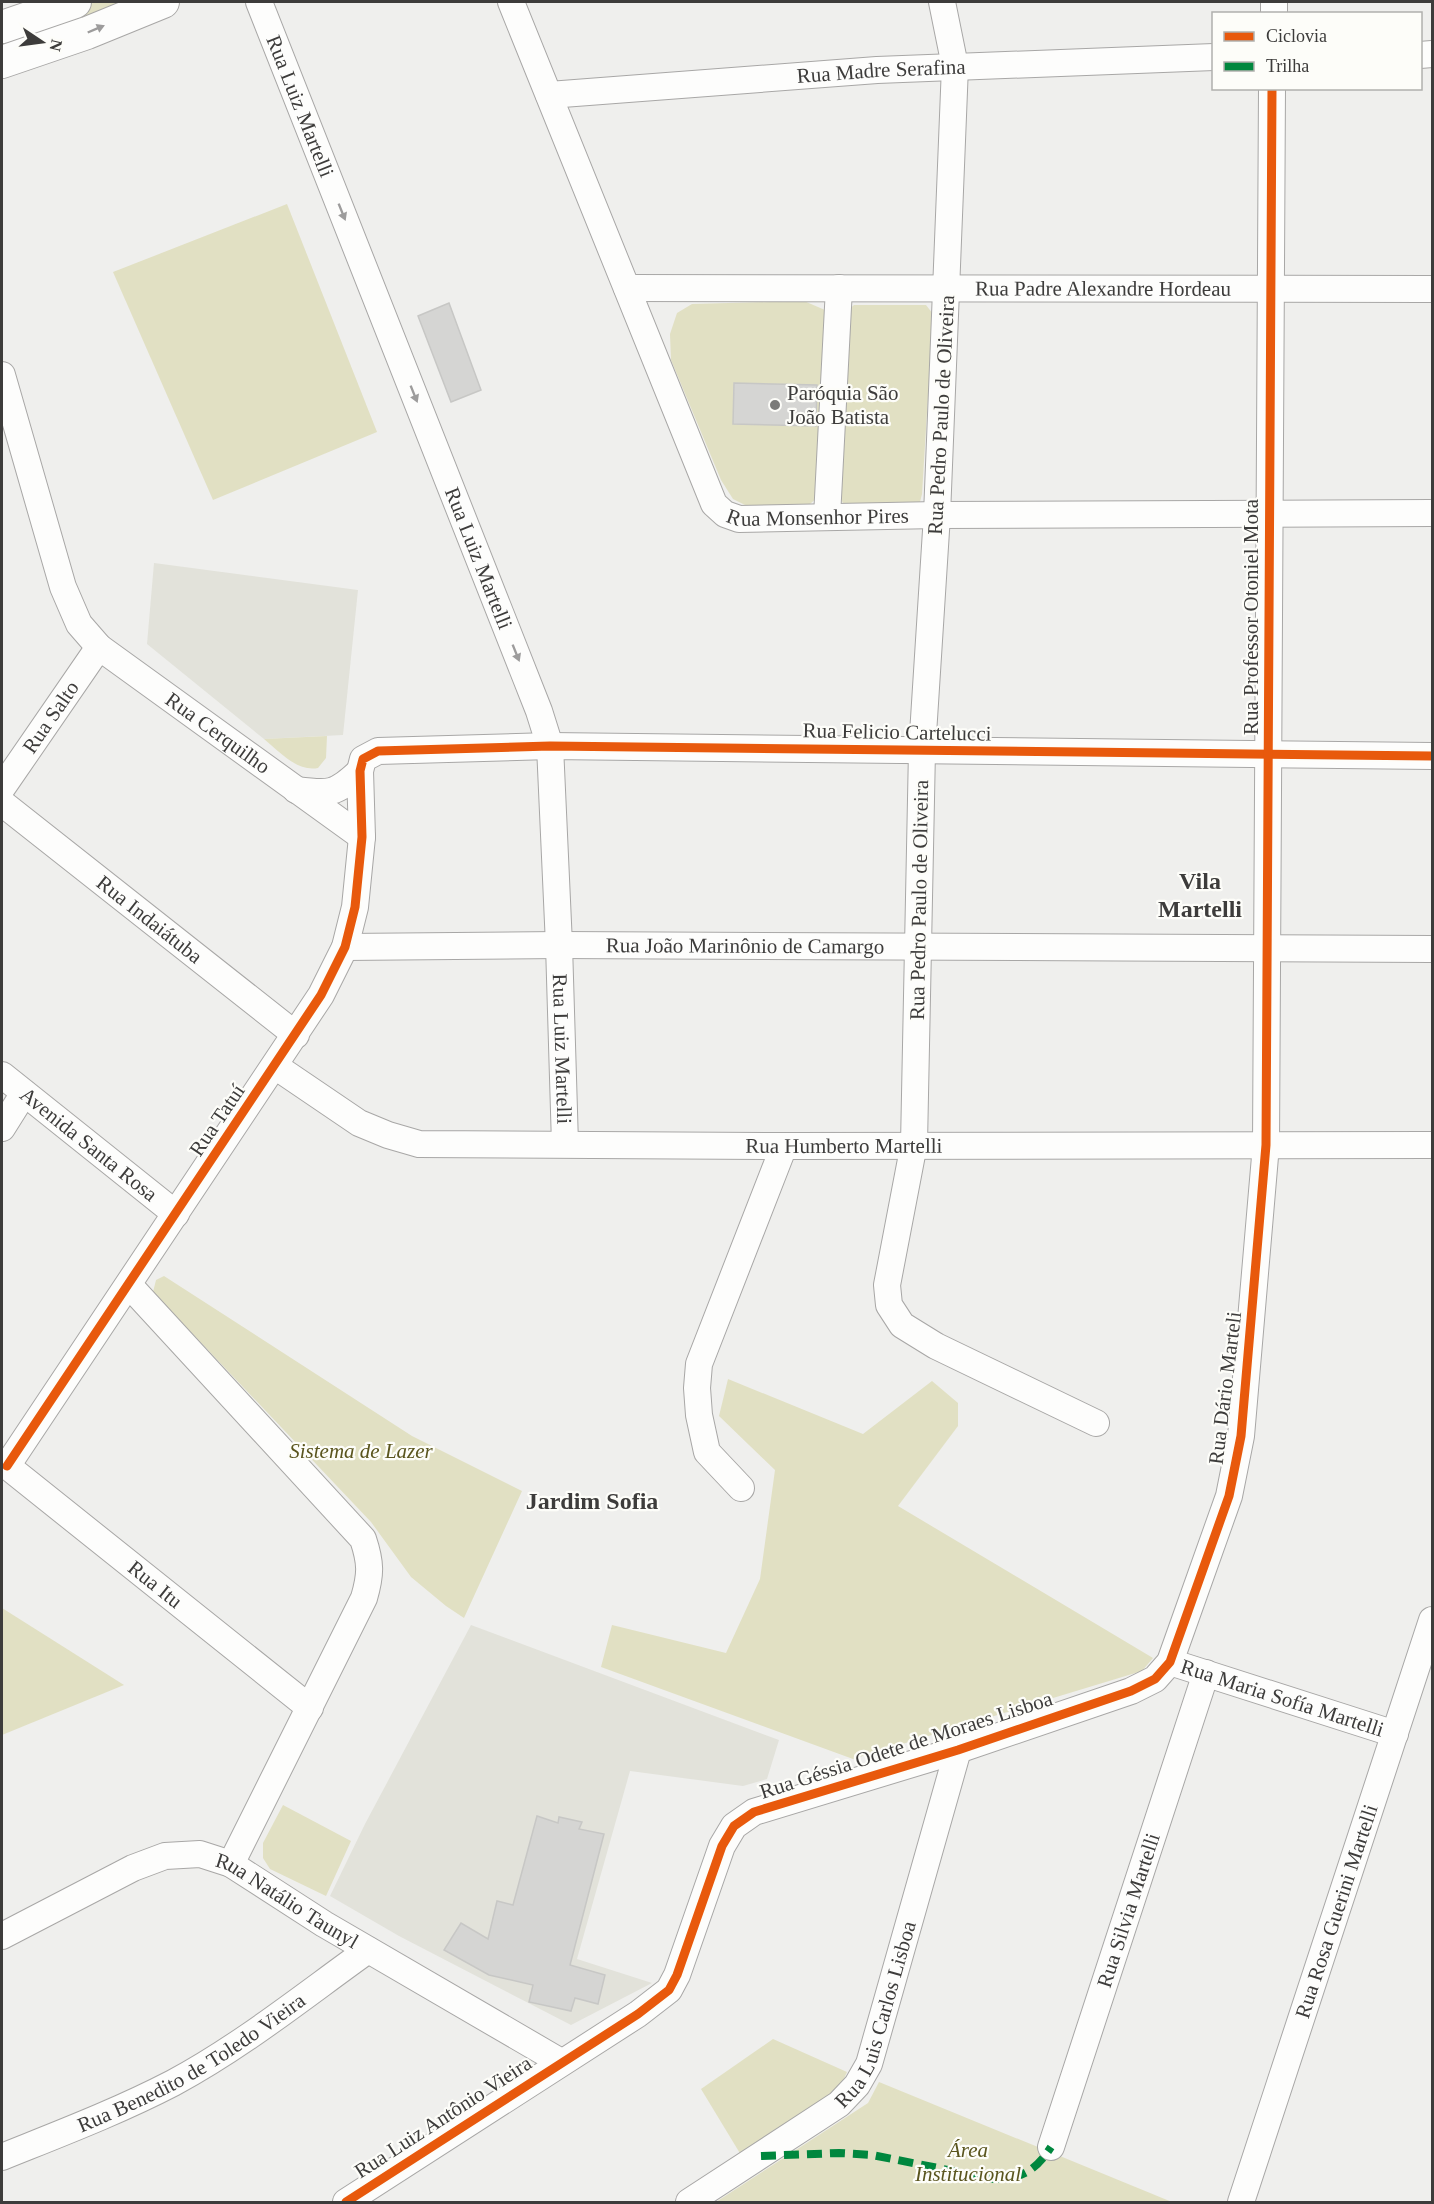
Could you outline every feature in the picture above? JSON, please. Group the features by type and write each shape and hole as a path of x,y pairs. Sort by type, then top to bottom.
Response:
{"main road":[{"path":"2,27 75,2"},
{"path":"2,62 87,33 163,2"}],"street":[{"name":"Rua Luiz Martelli","path":"259,2 539,711 550,746 565,1144"},
{"name":"Rua Monsenhor Pires","path":"512,2 714,504 725,514 739,519 937,515 1432,513"},
{"name":"Rua Pedro Paulo de Oliveira","path":"942,2 954,66 937,515 922,750 914,1144 887,1285 889,1305 902,1325 936,1346 1096,1423"},
{"name":"Rua Madre Serafina","path":"549,95 877,70 1212,57"},
{"name":"Rua Professor Otoniel Mota","path":"1266,1145 1272,90"},
{"name":"Rua Padre Alexandre Hordeau","path":"627,288 1432,289"},
{"path":"826,517 839,288"},
{"name":"Rua Cerquilho","path":"2,375 63,587 79,624 99,647 362,837"},
{"name":"Rua Salto","path":"2,788 99,647"},
{"name":"Rua Felicio Cartelucci","path":"362,765 378,751 550,746 1432,756"},
{"path":"296,790 324,794 335,790 362,765"},
{"name":"Rua Tatuí","path":"4,1464 129,1285 321,995 345,947 355,907 362,837 362,765"},
{"name":"Rua Indaiátuba","path":"2,803 296,1035"},
{"name":"Rua João Marinônio de Camargo","path":"345,947 559,945 1432,949"},
{"name":"Rua Humberto Martelli","path":"275,1066 358,1123 418,1144 1432,1145"},
{"name":"Avenida Santa Rosa","path":"2,1075 176,1214"},
{"path":"2,1128 24,1093"},
{"name":"Rua Dário Marteli","path":"1170,1662 1229,1496 1241,1436 1266,1145"},
{"path":"741,1488 707,1452 699,1415 697,1388 699,1364 784,1146"},
{"path":"129,1285 363,1539 369,1558 370,1577 364,1598 231,1863"},
{"name":"Rua Itu","path":"4,1464 310,1708"},
{"name":"Rua Rosa Guerini Martelli","path":"1241,2202 1432,1620"},
{"name":"Rua Maria Sofía Martelli","path":"1170,1662 1395,1734"},
{"name":"Rua Géssia Odete de Moraes Lisboa","path":"561,2062 638,2014 669,1990 677,1975 722,1846 734,1826 754,1812 958,1750 1131,1691 1155,1678 1170,1662"},
{"name":"Rua Silvia Martelli","path":"1051,2147 1206,1673"},
{"name":"Rua Luis Carlos Lisboa","path":"689,2202 839,2104 857,2085 869,2064 958,1750"},
{"name":"Rua Natálio Taunyl","path":"2,1936 133,1868 165,1856 183,1853 200,1854 231,1863 324,1924 561,2062"},
{"name":"Rua Benedito de Toledo Vieira","path":"2,2157 102,2117 173,2083 225,2052 369,1950"},
{"name":"Rua Luiz Antônio Vieira","path":"346,2202 561,2062"}],"shaded area":[{"path":"154,563 358,590 343,735 264,739 147,644"},
{"path":"471,1625 779,1740 767,1779 743,1786 630,1771 577,1959 652,1983 571,2025 399,1936 330,1896 365,1824"}],"green space":[{"path":"96,2 138,2 2,51 2,32"},
{"path":"287,204 377,432 213,500 113,272"},
{"path":"804,301 825,310 818,497 803,510 751,508 733,499 721,480 671,360 670,334 677,313 692,304"},
{"path":"854,305 926,305 933,314 922,494 919,506 843,503 838,494 846,312"},
{"path":"327,736 326,758 318,768 296,764 264,739"},
{"name":"Sistema de Lazer","path":"164,1276 412,1436 522,1491 464,1618 411,1577 371,1522 153,1292 156,1280"},
{"path":"728,1379 863,1434 932,1381 958,1403 958,1426 898,1506 1153,1658 1142,1671 853,1759 601,1667 612,1625 726,1653 760,1579 775,1470 719,1416"},
{"path":"2,1608 124,1685 2,1735"},
{"path":"283,1805 351,1841 326,1896 270,1869 263,1858 263,1843"},
{"path":"773,2039 847,2072 842,2083 830,2095 741,2155 701,2089"},
{"name":"Área Institucional","path":"879,2082 1172,2202 716,2202 868,2103"}],"building":[{"path":"449,303 481,390 451,402 418,316"},
{"name":"Paróquia São João Batista","path":"734,383 817,385 816,426 733,424"},
{"path":"537,1816 558,1823 559,1817 582,1822 579,1829 604,1834 570,1965 605,1975 598,2004 575,1998 571,2011 529,2002 533,1985 489,1975 444,1950 461,1923 488,1939 497,1901 513,1905"}],"marked path":[{"path":"761,2156 839,2153 872,2155 1004,2179 1027,2172 1040,2162 1051,2147"}],"cycle path":[{"path":"346,2202 638,2014 669,1990 677,1975 722,1846 734,1826 754,1812 958,1750 1131,1691 1155,1679 1170,1662 1229,1496 1241,1436 1266,1145 1272,90"},
{"path":"7,1466 321,995 345,947 355,907 362,837 360,771 363,759 378,751 550,746 1432,756"}],"place":[{"name":"Paróquia São João Batista","path":"775,405"}],"district":[{"name":"Vila Martelli","path":"1200,895"},
{"name":"Jardim Sofia","path":"592,1501"}]}
